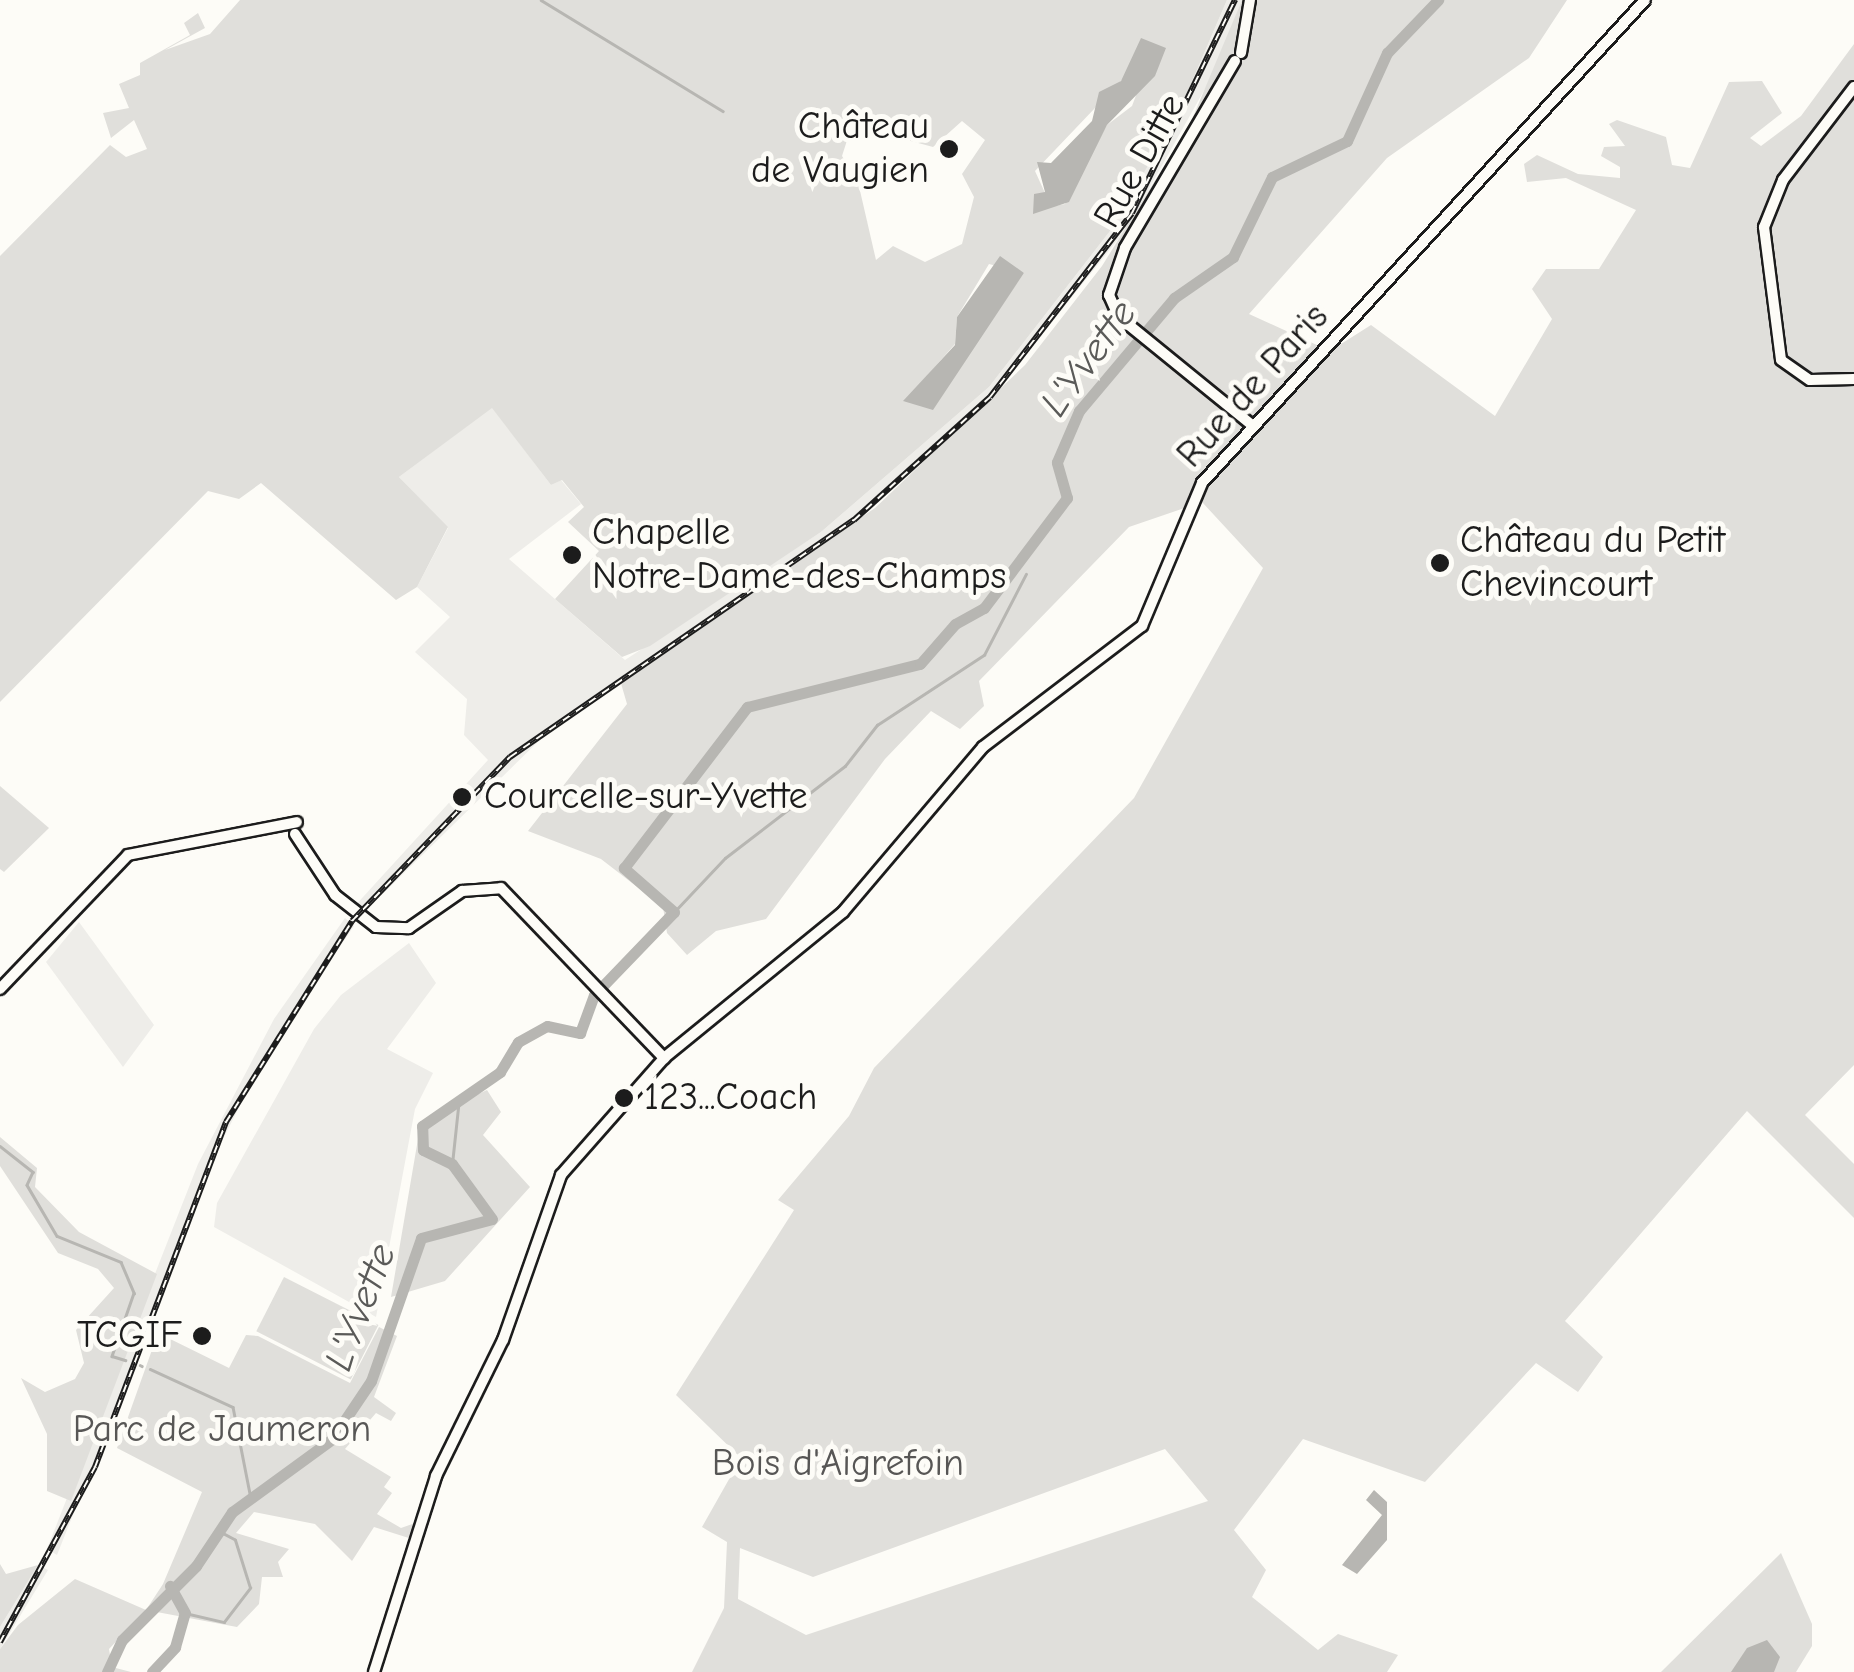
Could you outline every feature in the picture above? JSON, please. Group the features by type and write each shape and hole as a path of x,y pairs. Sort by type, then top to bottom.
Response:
{"main road":[{"name":"Rue Ditte","path":"1250,0 1238,57 1125,248 1109,295 1150,344 1253,426"},
{"name":"Rue de Paris","path":"374,1672 435,1478 507,1331 543,1209 664,1058 843,912 983,747 1142,626 1202,483 1645,0"},
{"path":"1854,87 1782,180 1764,227 1781,360 1810,380 1854,378"},
{"path":"0,988 128,855 291,830 335,896 371,925 409,928 462,891 489,884 595,983 664,1058"}],"shaded area":[{"path":"1227,0 1242,0 1211,78 1127,228 972,422 826,544 548,732 362,914 353,908 488,760 464,735 467,699 415,652 450,617 417,587 448,528 399,477 492,407 551,485 561,480 581,504 509,559 625,660 821,532 989,387 1110,231 1177,116"},
{"path":"1141,38 1166,48 1155,76 1107,125 1069,202 1033,214 1034,194 1045,192 1037,162 1051,163 1092,121 1099,92 1121,81"},
{"path":"1000,256 1024,273 933,410 903,401 955,345 957,317"},
{"path":"345,918 354,926 265,1056 222,1141 57,1555 47,1549 198,1164 274,1019"},
{"path":"79,922 154,1025 123,1067 46,962"},
{"path":"409,943 436,983 387,1049 433,1073 415,1109 376,1317 214,1227 217,1203 314,1029 341,995"},
{"path":"1374,1490 1387,1502 1387,1540 1357,1574 1342,1565 1382,1515 1366,1500"},
{"path":"38,1565 48,1570 0,1649 0,1627"},
{"path":"1767,1640 1780,1657 1774,1672 1731,1672 1747,1648"}],"green space":[{"path":"240,0 1227,0 1177,116 1110,231 989,387 821,532 650,646 622,657 555,599 599,551 568,522 584,507 562,480 551,485 492,408 399,477 448,527 417,587 396,600 261,483 239,499 208,491 0,702 0,256 110,145 126,157 147,149 134,120 111,138 103,113 129,108 119,84 140,75 140,63 190,35 184,23 198,13 205,28 165,50 210,34","holes":["1155,45 1132,106 1107,125 1065,204 1034,210 1045,193 1035,171","962,121 985,140 962,174 974,197 962,244 925,262 893,246 876,260 858,182 842,156 852,125 933,147","989,264 1024,273 1001,306 904,402 955,344 957,317"]},
{"name":"Bois d'Aigrefoin","path":"1242,0 1567,0 1529,58 1387,158 1249,314 1330,351 1371,325 1495,416 1552,319 1532,289 1546,269 1599,269 1636,210 1566,178 1527,182 1524,164 1537,155 1578,174 1620,178 1620,167 1601,156 1604,147 1625,146 1609,124 1617,120 1666,137 1672,165 1690,168 1729,82 1762,81 1782,113 1750,138 1761,146 1801,116 1854,44 1854,1065 1805,1115 1854,1164 1854,1218 1747,1111 1565,1321 1603,1357 1578,1392 1536,1363 1425,1482 1303,1439 1234,1530 1266,1570 1252,1597 1318,1650 1338,1634 1398,1655 1387,1672 692,1672 724,1608 727,1542 702,1527 741,1458 676,1395 794,1210 778,1200 849,1116 874,1068 1134,798 1263,568 1202,502 1129,527 979,681 984,706 960,729 931,711 885,759 766,919 716,931 687,955 667,933 663,907 601,859 528,831 627,704 620,680 875,508 1025,365 1102,266 1190,124","holes":["1165,1449 1208,1501 806,1635 738,1599 740,1548 813,1577"]},
{"path":"0,786 49,828 4,872 0,869"},
{"path":"487,1090 501,1112 483,1135 530,1187 445,1281 391,1297 418,1139 435,1114"},
{"path":"0,1137 37,1168 35,1187 79,1232 157,1274 71,1501 47,1491 47,1434 21,1378 45,1392 75,1379 84,1363 76,1330 114,1288 98,1269 58,1253 0,1166"},
{"path":"284,1277 378,1325 351,1379 256,1331"},
{"name":"Parc de Jaumeron","path":"379,1327 397,1336 374,1397 396,1413 391,1421 376,1413 345,1449 391,1477 384,1487 392,1493 377,1514 401,1528 418,1522 412,1539 374,1527 352,1561 315,1524 254,1512 236,1533 289,1549 278,1562 283,1577 262,1577 259,1604 237,1627 146,1610 163,1584 202,1492 117,1448 158,1333 229,1368 246,1335 258,1336 350,1383"},
{"path":"1781,1553 1812,1624 1812,1646 1796,1672 1661,1672"},
{"path":"0,1564 6,1574 38,1565 0,1627"},
{"path":"75,1579 146,1610 109,1649 112,1667 131,1672 0,1672 0,1649 18,1625"}],"waterway":[{"path":"541,0 723,111"},
{"name":"L'Yvette","path":"107,1672 122,1640 196,1566 232,1512 332,1439 371,1381 421,1238 492,1219 452,1164 423,1150 422,1126 500,1072 518,1042 547,1026 580,1033 594,995 674,912 624,868 747,707 920,664 955,624 984,608 1067,498 1057,462 1079,411 1174,298 1233,257 1272,177 1347,141 1387,53 1438,0"},
{"name":"L'Yvette","path":"674,912 725,858 845,766 877,725 984,655 1026,574"},
{"path":"452,1164 459,1099"},
{"path":"0,1146 33,1172 27,1185 57,1236 121,1262 134,1293 112,1356 125,1360"},
{"path":"150,1369 233,1407 251,1499"},
{"path":"185,1613 224,1622 250,1588 235,1540 218,1531"},
{"path":"152,1672 175,1647 185,1613 170,1586"}],"railway":[{"path":"0,1642 95,1467 226,1122 352,921 510,757 854,520 990,397 1132,213 1235,0"}],"place":[{"name":"Château de Vaugien","path":"949,149"},
{"name":"Chapelle Notre-Dame-des-Champs","path":"572,555"},
{"name":"Château du Petit Chevincourt","path":"1440,563"},
{"name":"Courcelle-sur-Yvette","path":"462,797"},
{"name":"123...Coach","path":"624,1098"},
{"name":"TCGIF","path":"202,1336"}]}
